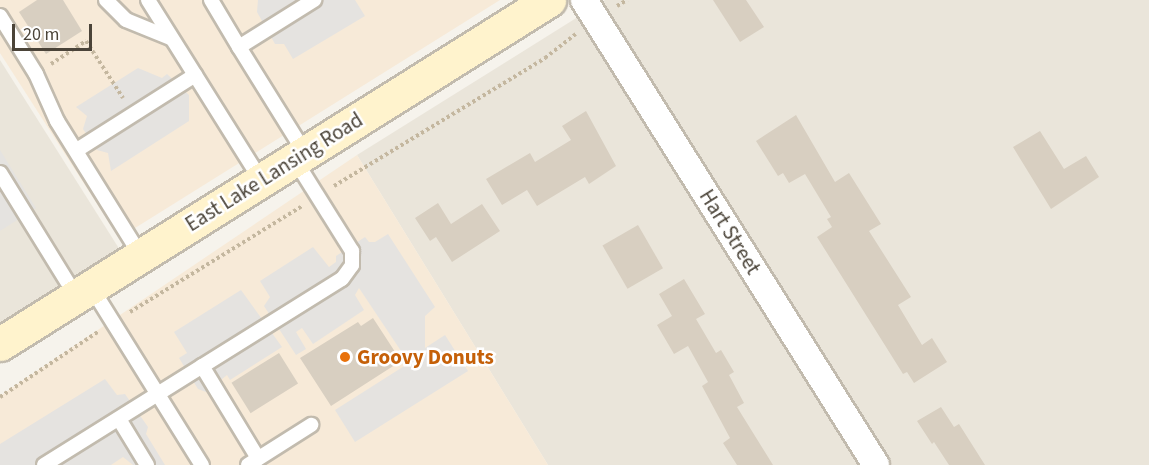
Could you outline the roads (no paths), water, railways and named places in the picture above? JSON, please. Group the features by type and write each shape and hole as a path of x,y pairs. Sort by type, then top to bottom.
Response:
{"main road":[{"name":"East Lake Lansing Road","path":"0,344 549,0"}],"street":[{"name":"Hart Street","path":"584,0 876,465"}],"lane":[{"path":"106,0 126,20 170,38"},
{"path":"148,0 261,180"},
{"path":"44,465 342,279 352,265 352,251 211,0"},
{"path":"239,47 315,0"},
{"path":"0,16 36,74 57,121 141,256"},
{"path":"77,150 195,75"},
{"path":"0,173 158,394 202,465"},
{"path":"202,366 253,462 311,425"},
{"path":"119,419 147,465"}],"place":[{"name":"Groovy Donuts","path":"345,357"}]}
